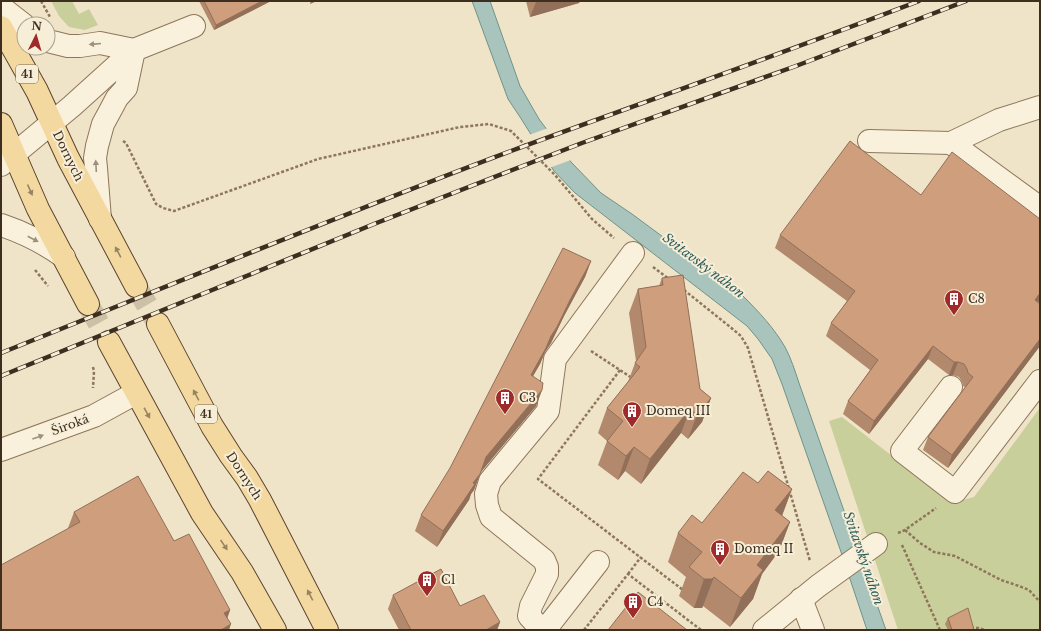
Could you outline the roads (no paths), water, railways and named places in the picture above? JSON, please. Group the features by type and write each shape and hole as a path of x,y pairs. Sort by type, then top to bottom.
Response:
{"main road":[{"name":"Dornych","path":"1,27 37,91 68,158 136,286"},
{"path":"1,124 7,160 38,209 88,304"},
{"name":"Dornych","path":"158,324 212,426 260,500 328,630"},
{"path":"109,342 202,513 242,572 275,630"}],"street":[{"path":"1,7 16,19"},
{"path":"7,160 72,106 134,50 194,26"},
{"path":"56,43 68,46 80,46 100,43 134,50"},
{"path":"100,219 96,163 97,146 103,124 117,98 126,88 134,50"},
{"path":"869,141 951,143 999,120 1040,107"},
{"path":"951,143 1040,208"},
{"path":"1,225 53,249 64,257"},
{"path":"598,562 543,630 529,616 531,606 547,574 547,567 544,560 491,517 487,505 486,494 490,481 548,411 555,360 633,253"},
{"path":"951,387 902,451 955,492 1040,381"},
{"name":"Široká","path":"1,450 94,416 136,393"},
{"path":"764,630 801,599 876,544"},
{"path":"801,599 813,630"}],"water":[{"path":"472,1 490,1 520,86 539,119 571,162 601,193 632,214 743,296 766,320 781,340 793,365 886,630 867,630 841,552 772,359 747,326 575,193 554,171 508,99"}],"tunnel":[{"path":"136,286 158,324"},
{"path":"88,304 109,342"}],"railway":[{"path":"1,353 447,175 919,1"},
{"path":"1,376 374,224 520,167 582,143 796,66 966,1"}],"place":[{"name":"C8","path":"954,316"},
{"name":"C3","path":"505,415"},
{"name":"Domeq III","path":"632,428"},
{"name":"Domeq II","path":"720,566"},
{"name":"C1","path":"427,597"},
{"name":"C4","path":"633,619"}],"water label":[{"name":"Svitavský náhon","path":"704,265"},
{"name":"Svitavský náhon","path":"864,558"}]}
